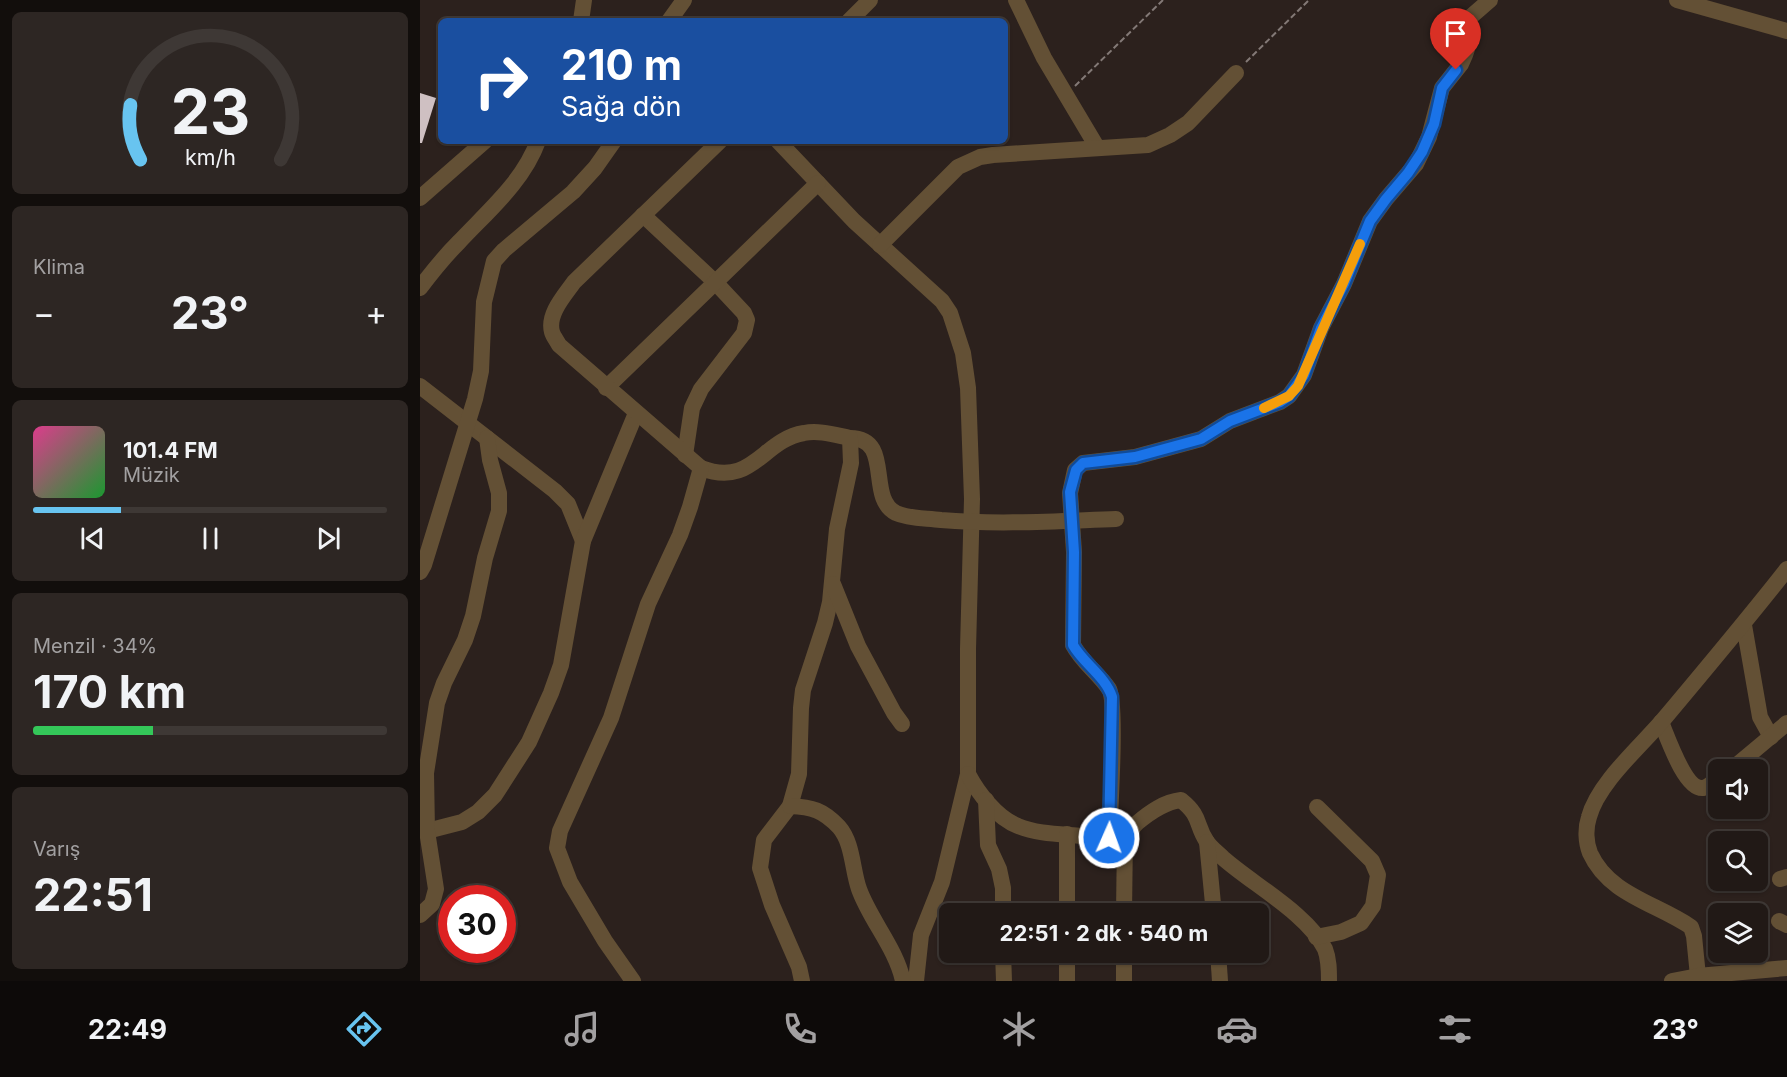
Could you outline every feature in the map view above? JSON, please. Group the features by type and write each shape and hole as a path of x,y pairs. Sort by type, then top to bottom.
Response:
{"street":[{"path":"581,18 584,0"},
{"path":"671,18 684,0"},
{"path":"852,18 870,0"},
{"path":"1016,0 1044,58 1097,147"},
{"path":"1123,903 1117,836 1112,697 1110,690 1079,657 1073,645 1074,552 1070,492 1072,478 1083,463 1135,457 1201,439 1241,415 1280,402 1298,386 1370,221 1416,164 1429,137 1442,88 1465,56 1467,49 1464,26 1467,20 1490,0"},
{"path":"1677,0 1787,31"},
{"path":"880,245 947,176 968,161 993,155 1148,145 1170,135 1188,123 1236,73"},
{"path":"420,198 482,144"},
{"path":"420,288 459,242 504,195 524,170 537,144"},
{"path":"420,572 468,424 482,370 484,302 494,261 510,244 573,192 595,168 612,144"},
{"path":"717,144 574,282 559,302 552,322 552,332 559,345 685,455 701,468 715,474 733,474 753,464 787,440 804,433 825,433 861,438 869,443 875,455 881,489 887,504 893,511 907,517 971,522 1116,519"},
{"path":"781,144 854,221 942,301 950,313 963,353 968,388 971,522 968,774 942,882 921,935 916,981"},
{"path":"606,388 818,183"},
{"path":"643,215 715,282 744,312 747,321 744,333 701,389 692,408 685,455"},
{"path":"420,386 555,490 568,504 584,541"},
{"path":"428,831 462,822 478,812 495,795 529,742 561,665 584,541 636,413"},
{"path":"420,915 432,904 436,889 428,831 426,773 437,703 473,616 485,558 499,511 499,493 487,438"},
{"path":"802,981 799,967 772,905 760,868 764,840 790,806 800,774 803,690 825,623 833,584 837,529 851,463 850,438"},
{"path":"633,981 570,882 557,848 560,831 611,718 648,604 680,535 701,468"},
{"path":"1698,976 1691,927 1623,891 1601,872 1590,852 1586,837 1589,817 1610,780 1744,625 1787,568"},
{"path":"833,584 858,646 902,724"},
{"path":"1744,625 1760,717 1771,737"},
{"path":"1661,722 1682,770 1694,785 1708,786"},
{"path":"1744,759 1787,723"},
{"path":"968,774 975,787 996,811 1018,826 1067,834 1117,836 1157,808 1172,801 1181,800 1193,810 1207,842 1213,903"},
{"path":"986,800 988,845 999,869 1003,903"},
{"path":"790,806 810,807 828,816 841,830 848,844 860,891 881,930 903,981"},
{"path":"1316,937 1341,932 1361,922 1373,906 1378,875 1372,861 1317,807"},
{"path":"1067,834 1067,903"},
{"path":"1207,842 1233,866 1289,909 1316,937 1325,950 1329,981"},
{"path":"1004,963 1004,981"},
{"path":"1067,963 1067,981"},
{"path":"1124,963 1124,981"},
{"path":"1219,963 1220,981"},
{"path":"1672,981 1698,976 1787,968"}],"path":[{"path":"1066,95 1163,0"},
{"path":"1236,73 1309,0"}],"building":[{"path":"420,93 436,98 422,143 420,143"}],"slow traffic":[{"path":"1264,408 1280,402 1298,386 1321,328 1344,284 1360,244"}],"route":[{"path":"1109,838 1112,697 1110,690 1079,657 1073,645 1074,552 1070,492 1072,478 1083,463 1135,457 1201,439 1230,421 1280,402 1289,396 1304,375 1321,328 1344,284 1365,230 1377,210 1416,164 1434,124 1442,88 1456,70"}]}
